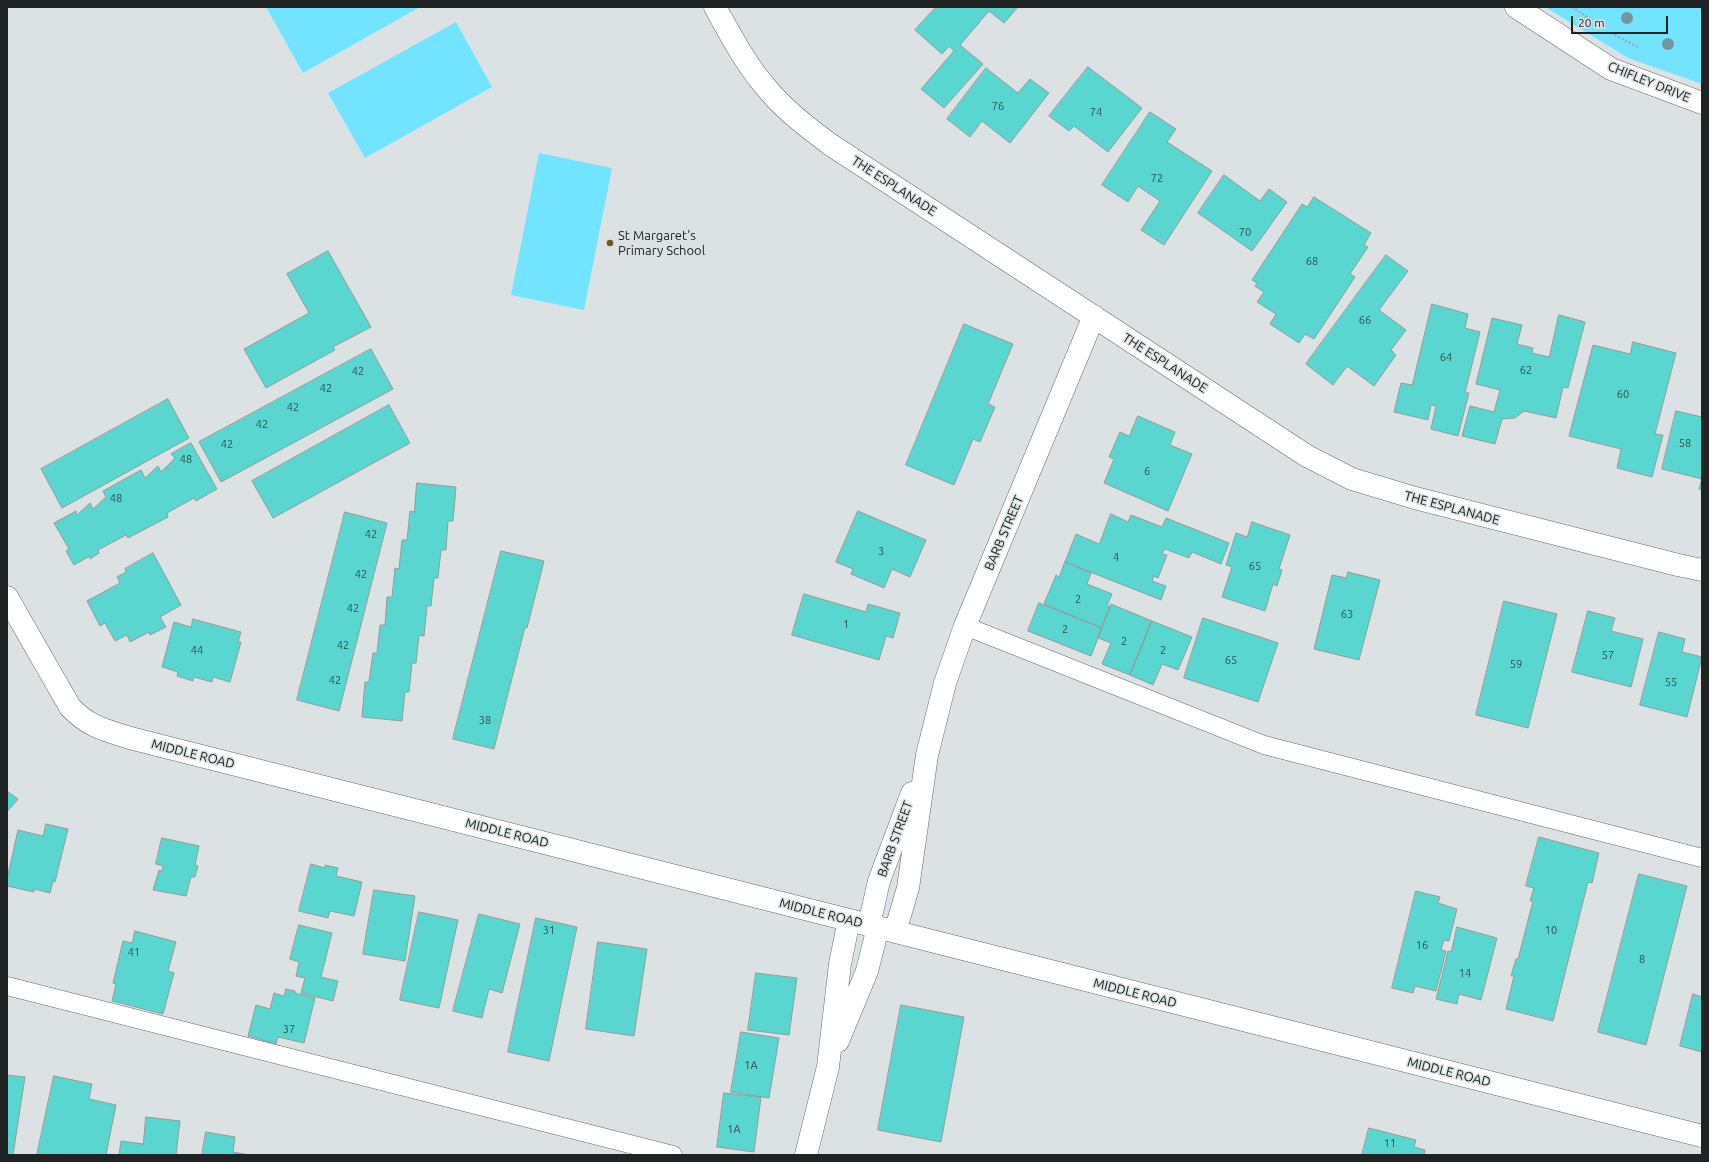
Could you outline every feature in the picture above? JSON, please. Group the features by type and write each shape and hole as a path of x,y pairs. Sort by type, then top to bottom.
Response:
{"street":[{"name":"THE ESPLANADE","path":"715,7 740,51 762,83 796,118 831,145 1308,456 1352,479 1415,498 1702,570"},
{"name":"CHIFLEY DRIVE","path":"1516,7 1611,69 1702,103"},
{"name":"BARB STREET","path":"806,1155 828,1067 840,964 908,888 927,755 945,683 965,626 1094,316"},
{"name":"MIDDLE ROAD","path":"7,597 70,707 90,724 130,738 1702,1136"},
{"name":"BARB STREET","path":"828,1067 867,970 879,881 927,755"}],"lane":[{"path":"965,626 1264,745 1702,858"},
{"path":"7,986 673,1155"}],"path":[{"path":"1572,7 1596,23"},
{"path":"1608,31 1642,49"}],"shaded area":[{"path":"266,7 420,7 303,73"},
{"path":"1545,7 1698,7 1702,9 1702,84 1628,58"},
{"path":"456,22 492,87 365,158 328,93"},
{"path":"539,153 612,168 584,310 511,295"}],"building":[{"path":"936,7 1018,7 1004,23 989,11 960,45 983,64 944,108 921,89 954,51 949,46 942,54 915,30"},
{"path":"1088,67 1142,108 1108,152 1074,126 1069,131 1049,116"},
{"path":"986,68 1018,93 1030,79 1049,93 1010,143 982,121 970,137 947,119"},
{"path":"1150,112 1176,129 1167,142 1212,171 1164,245 1141,230 1160,201 1138,186 1128,202 1102,185"},
{"path":"1224,175 1260,201 1269,189 1287,202 1252,251 1198,213"},
{"path":"1314,197 1371,233 1364,245 1368,247 1350,274 1355,277 1314,339 1305,334 1299,343 1270,324 1276,314 1257,302 1264,292 1255,286 1257,283 1252,280 1302,204 1307,207"},
{"path":"328,251 371,327 333,347 335,350 266,388 244,349 309,313 287,274"},
{"path":"1386,255 1408,271 1379,310 1406,330 1391,350 1396,355 1374,386 1347,366 1333,385 1306,364"},
{"path":"1432,304 1468,314 1465,328 1480,332 1465,393 1469,393 1458,436 1431,429 1436,406 1431,405 1428,420 1394,412 1401,383 1412,385"},
{"path":"1559,315 1585,322 1568,388 1563,387 1556,418 1524,411 1515,418 1502,419 1495,444 1462,436 1470,406 1494,412 1500,390 1476,384 1492,318 1522,325 1517,344 1533,348 1532,353 1549,357"},
{"path":"964,324 1013,344 988,404 995,407 980,442 973,439 954,485 906,465"},
{"path":"1633,342 1676,353 1655,434 1663,435 1652,477 1617,468 1621,449 1569,436 1593,345 1630,354"},
{"path":"371,349 393,389 221,482 199,442"},
{"path":"168,399 189,438 62,508 41,469"},
{"path":"389,405 410,443 273,518 252,481"},
{"path":"1676,411 1702,417 1702,479 1662,469"},
{"path":"1138,416 1175,432 1170,445 1192,454 1168,511 1104,483 1114,459 1109,457 1120,432 1129,436"},
{"path":"191,443 217,489 196,501 194,498 167,513 168,517 128,538 126,535 98,550 99,553 90,559 90,556 74,565 66,551 69,549 54,523 76,511 77,515 90,503 93,509 106,497 103,491 141,470 145,478 158,466 161,472 175,458 171,454"},
{"path":"1702,479 1702,490 1699,489"},
{"path":"417,483 456,487 453,521 448,521 446,550 441,550 438,578 434,578 431,606 427,606 424,636 419,635 416,663 412,663 409,692 405,692 402,721 362,717 365,682 369,682 373,653 377,653 380,625 385,625 387,597 392,597 395,568 399,569 402,540 407,540 410,511 414,512"},
{"path":"858,511 926,540 910,577 892,569 884,588 851,574 853,569 836,562"},
{"path":"345,512 387,523 339,711 297,700"},
{"path":"1111,514 1128,522 1131,515 1162,527 1166,518 1229,543 1221,564 1192,552 1189,558 1165,549 1162,554 1167,555 1158,578 1154,576 1152,581 1166,586 1161,600 1065,562 1076,534 1099,544"},
{"path":"1252,522 1290,535 1279,569 1282,570 1277,586 1273,584 1265,611 1222,597 1232,567 1226,565 1236,533 1247,537"},
{"path":"501,551 544,561 527,628 525,627 494,749 453,739"},
{"path":"153,553 181,605 160,617 166,627 150,635 149,632 130,642 127,635 115,641 105,623 100,626 87,601 120,583 117,577 126,572 125,569"},
{"path":"1065,562 1091,573 1087,584 1112,594 1107,606 1110,607 1102,628 1044,604 1056,575 1059,577"},
{"path":"1348,572 1380,580 1359,660 1314,649 1332,575 1346,578"},
{"path":"804,594 866,612 868,604 900,613 893,638 886,636 879,660 792,635"},
{"path":"1504,601 1557,614 1528,728 1476,715"},
{"path":"1039,603 1102,628 1091,656 1028,631"},
{"path":"1111,604 1152,621 1130,675 1102,664 1111,643 1098,638"},
{"path":"1588,611 1615,618 1611,631 1643,639 1631,687 1572,672"},
{"path":"1203,618 1278,643 1258,702 1184,678"},
{"path":"193,619 241,632 238,642 241,642 230,682 213,677 212,682 194,677 193,681 177,676 178,672 162,667 174,622 191,627"},
{"path":"1152,621 1192,637 1178,670 1162,664 1153,685 1130,675"},
{"path":"1659,632 1685,639 1682,652 1702,657 1687,717 1640,705"},
{"path":"7,791 18,799 7,812"},
{"path":"46,824 68,829 55,882 53,881 50,893 34,889 34,892 7,886 7,879 18,830 43,836"},
{"path":"1539,837 1599,853 1592,883 1588,882 1553,1021 1506,1009 1514,976 1511,976 1516,959 1518,959 1533,901 1530,901 1534,888 1526,886"},
{"path":"162,838 199,846 195,865 198,866 195,877 191,877 186,896 153,890 159,870 162,871 163,866 156,864"},
{"path":"311,864 325,868 325,865 338,868 336,876 362,882 354,916 330,911 328,918 299,911"},
{"path":"1639,874 1687,886 1646,1045 1598,1032"},
{"path":"374,890 415,896 405,961 363,954"},
{"path":"1416,891 1440,897 1438,903 1457,909 1449,941 1444,940 1441,950 1446,951 1436,991 1415,986 1413,993 1392,988"},
{"path":"419,912 458,920 439,1008 400,1000"},
{"path":"479,914 520,924 502,993 489,989 482,1018 453,1011"},
{"path":"536,918 577,927 549,1061 508,1052"},
{"path":"299,925 332,933 321,977 338,981 333,1001 301,993 305,978 296,976 299,962 290,959"},
{"path":"1457,927 1497,938 1481,1000 1459,994 1457,1004 1436,999 1448,951 1451,952"},
{"path":"135,931 176,942 168,971 174,973 163,1014 112,1001 116,984 113,983 123,941 132,943"},
{"path":"598,942 647,949 634,1036 586,1029"},
{"path":"756,973 797,978 789,1035 748,1030"},
{"path":"286,989 315,998 304,1043 278,1037 276,1044 248,1036 256,1005 270,1009 274,993 284,996"},
{"path":"1693,994 1702,997 1702,1052 1680,1046"},
{"path":"901,1005 964,1017 941,1142 878,1130"},
{"path":"741,1032 779,1038 769,1098 731,1092"},
{"path":"7,1075 25,1077 13,1155 7,1155"},
{"path":"54,1076 92,1084 89,1099 116,1105 106,1155 37,1155"},
{"path":"724,1093 761,1097 754,1152 717,1147"},
{"path":"146,1117 180,1121 176,1155 119,1155 121,1141 143,1144"},
{"path":"1369,1128 1416,1140 1414,1147 1425,1150 1424,1155 1362,1155"},
{"path":"206,1132 235,1137 233,1152 249,1155 202,1155"}],"place":[{"name":"St Margaret's Primary School","path":"610,243"}]}
